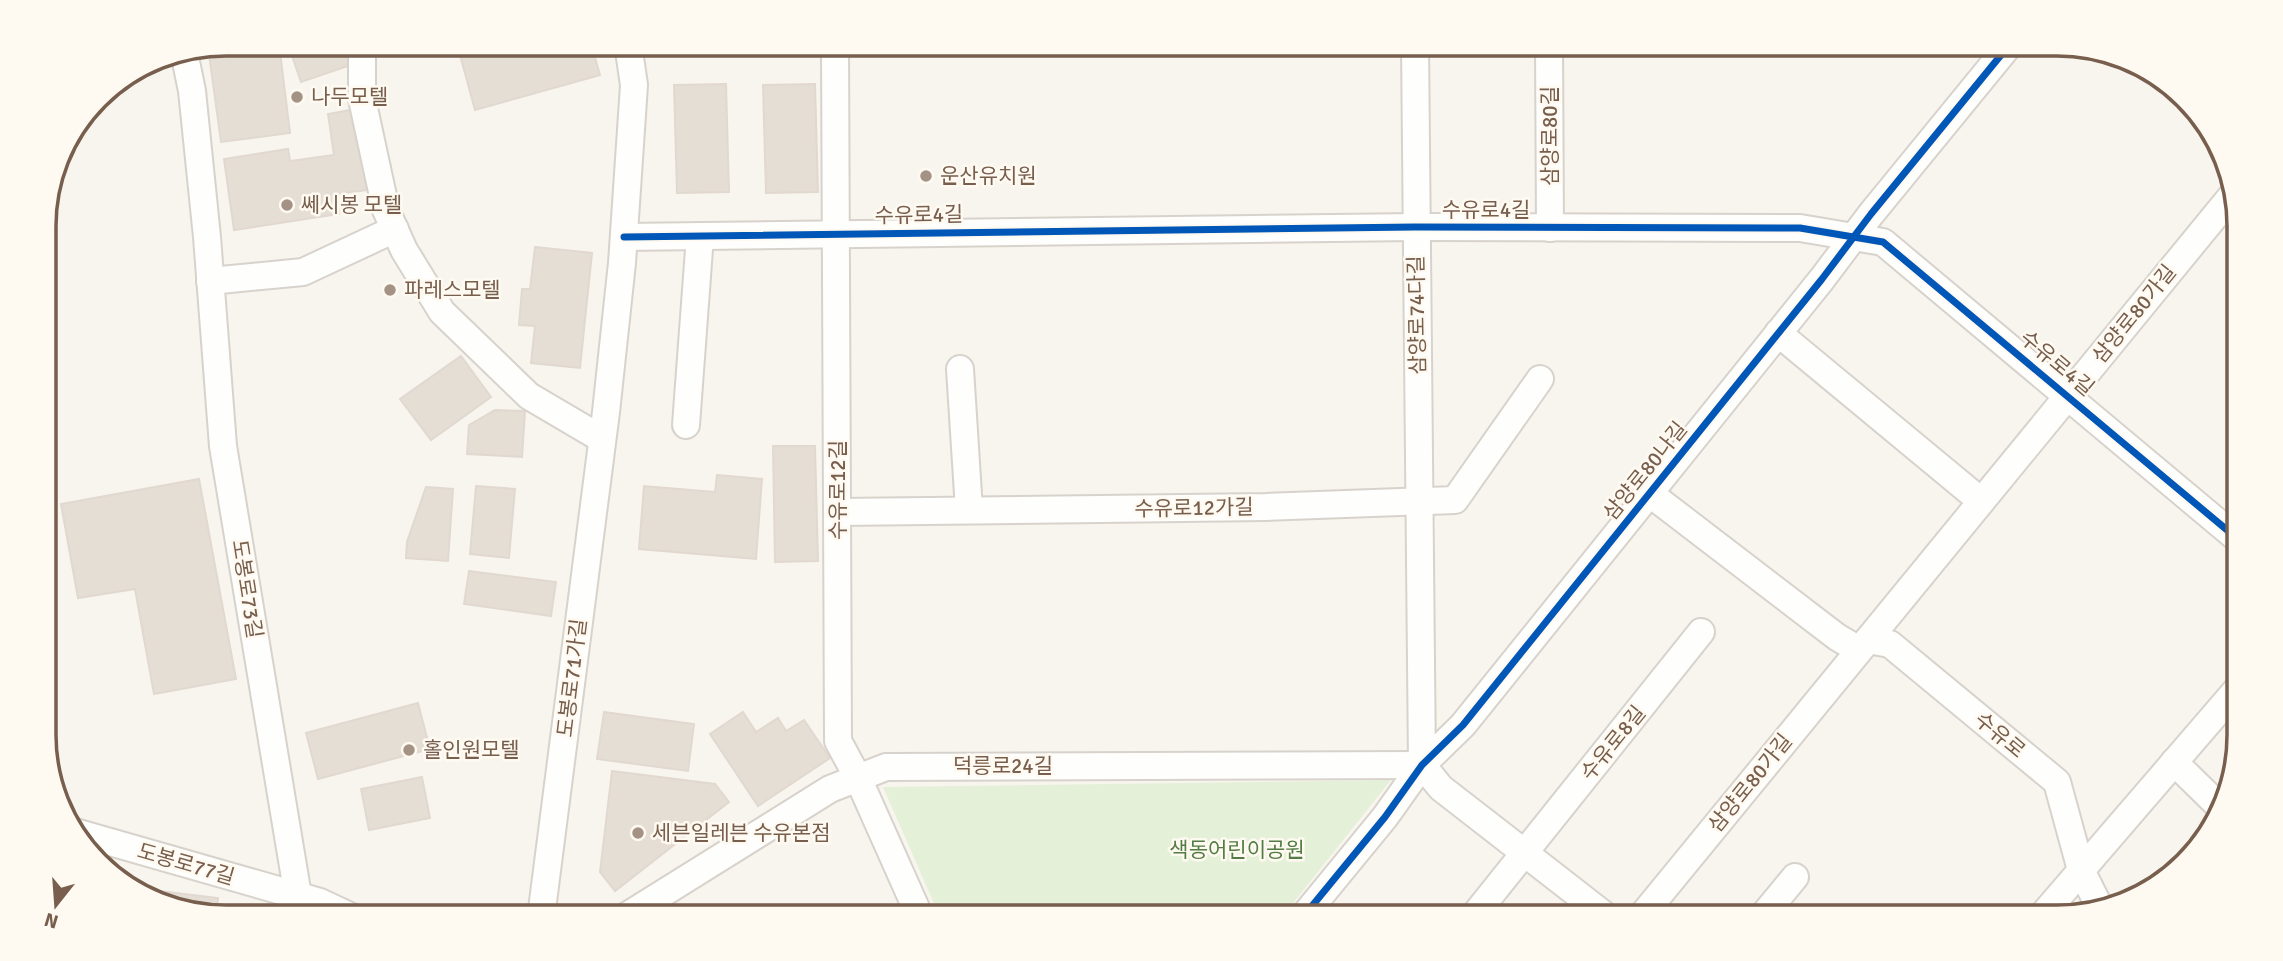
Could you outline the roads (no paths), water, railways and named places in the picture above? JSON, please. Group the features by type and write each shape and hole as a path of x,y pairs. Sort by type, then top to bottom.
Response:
{"street":[{"path":"362,56 362,99 386,210 404,250 442,312 529,396 602,439"},
{"name":"도봉로71가길","path":"543,905 602,439 624,237 634,85 630,56"},
{"name":"수유로12길","path":"835,56 838,741 858,778 915,905"},
{"name":"삼양로74다길","path":"1415,56 1422,765"},
{"name":"삼양로80길","path":"1549,56 1550,228"},
{"name":"삼양로80나길","path":"1313,905 1385,817 1422,765 1463,724 2000,56"},
{"name":"도봉로73길","path":"186,61 192,91 223,446 295,905"},
{"name":"삼양로80가길","path":"1651,905 2226,202"},
{"name":"수유로4길","path":"624,237 1416,227 1800,228 1883,242 2227,530"},
{"path":"210,281 303,272 395,229"},
{"path":"686,425 700,236"},
{"path":"1778,334 1981,501"},
{"path":"960,369 969,510"},
{"path":"1419,502 1455,500 1540,379"},
{"path":"1650,493 1837,637 1864,645"},
{"name":"수유로12가길","path":"838,512 1266,507 1419,502"},
{"name":"수유로8길","path":"1483,905 1701,632"},
{"name":"수유로","path":"1864,645 1890,644 2057,782 2081,870 2096,900"},
{"path":"2051,905 2227,701"},
{"path":"2174,762 2213,800"},
{"path":"1422,765 1441,788 1592,905"},
{"name":"덕릉로24길","path":"644,905 830,789 886,767 1422,765"},
{"name":"도봉로77길","path":"91,837 289,905"},
{"path":"1772,905 1795,877"},
{"name":"도봉로77길","path":"305,905 320,902 326,905"}],"place":[{"name":"나두모텔","path":"297,97"},
{"name":"운산유치원","path":"926,176"},
{"name":"쎄시봉 모텔","path":"287,205"},
{"name":"파레스모텔","path":"390,290"},
{"name":"홀인원모텔","path":"409,750"},
{"name":"세븐일레븐 수유본점","path":"638,833"}],"park label":[{"name":"색동어린이공원","path":"1237,850"}]}
